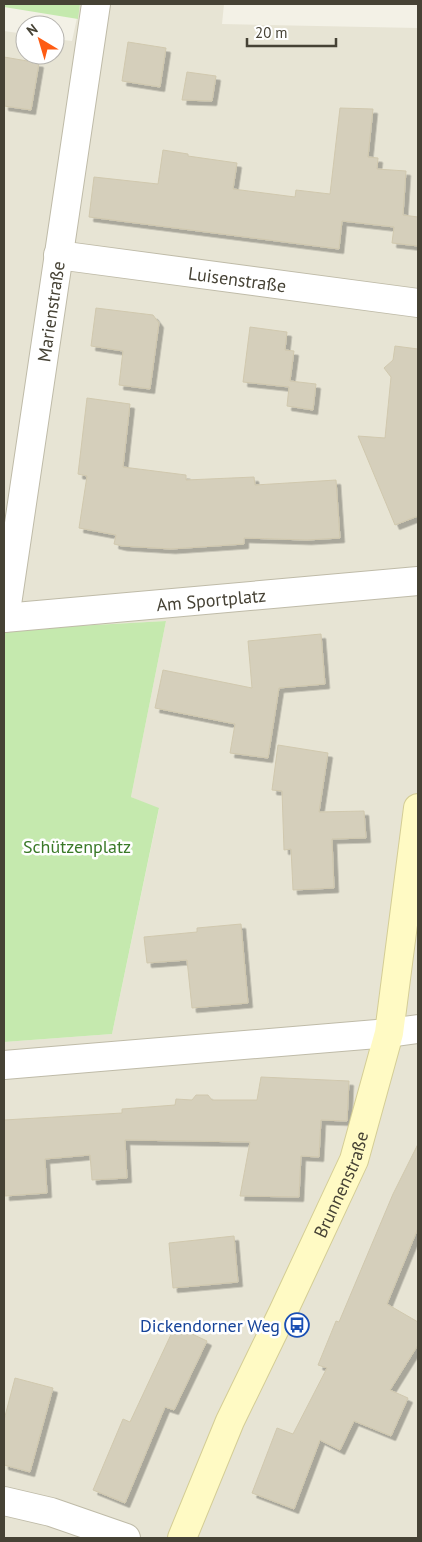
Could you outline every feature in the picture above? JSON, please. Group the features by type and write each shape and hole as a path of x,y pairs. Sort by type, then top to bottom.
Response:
{"street":[{"name":"Marienstraße","path":"4,618 96,4"},
{"name":"Luisenstraße","path":"58,255 418,303"},
{"name":"Am Sportplatz","path":"4,618 418,581"},
{"name":"Brunnenstraße","path":"182,1538 230,1421 284,1312 354,1160 389,1033 418,808"},
{"path":"4,1065 418,1029"},
{"path":"4,1501 51,1512 126,1538"}],"shaded area":[{"path":"80,4 224,4 222,24 418,28 418,1538 4,1538 4,1042 112,1034 159,809 131,797 166,621 4,630 4,31 15,33 15,65 65,65 65,40 72,41"}],"green space":[{"path":"4,4 80,4 78,19 65,17 65,15 53,15 4,7"},
{"name":"Schützenplatz","path":"166,621 131,797 159,808 112,1034 4,1042 4,630"}],"building":[{"path":"128,42 166,48 160,87 122,81"},
{"path":"4,57 15,59 15,65 39,65 31,110 4,106"},
{"path":"187,72 216,76 212,101 182,100"},
{"path":"340,108 373,109 368,157 378,158 377,169 406,171 403,215 418,217 418,246 392,243 394,227 342,221 339,249 89,217 94,177 158,184 163,150 188,154 188,156 237,163 233,189 295,197 296,190 330,194"},
{"path":"96,308 153,315 159,323 150,389 119,385 123,351 91,346"},
{"path":"250,327 287,332 285,350 294,351 290,381 316,384 313,410 287,406 289,387 243,382"},
{"path":"395,346 418,349 418,516 395,525 358,436 385,438 391,377 384,368 393,360"},
{"path":"87,398 130,404 123,467 186,475 186,480 254,477 255,485 336,480 340,538 307,540 244,538 244,544 171,549 122,546 114,544 116,535 79,528 87,476 78,474"},
{"path":"321,634 325,684 279,688 268,758 230,753 235,724 155,708 163,670 252,688 248,641"},
{"path":"278,745 328,753 319,812 364,811 366,838 332,839 334,888 293,890 291,849 284,850 282,791 272,790"},
{"path":"241,924 248,1003 192,1008 187,960 147,963 144,937 197,932 197,928"},
{"path":"261,1077 349,1081 347,1121 321,1120 319,1157 301,1156 299,1197 240,1196 250,1142 125,1140 127,1178 92,1180 90,1155 45,1159 47,1193 5,1196 4,1120 122,1113 122,1109 175,1105 176,1099 192,1100 196,1095 208,1095 212,1100 257,1100"},
{"path":"418,1144 418,1228 387,1304 418,1322 418,1345 390,1390 408,1398 391,1436 354,1421 340,1450 320,1440 294,1509 252,1493 277,1428 293,1434 327,1368 318,1365 336,1321 339,1322 393,1194"},
{"path":"234,1236 238,1282 173,1288 169,1243"},
{"path":"175,1326 207,1341 174,1410 165,1407 125,1503 93,1490 123,1419 130,1422"},
{"path":"15,1378 53,1388 30,1472 4,1465 4,1420"}],"place":[{"name":"Dickendorner Weg","path":"297,1325"}]}
